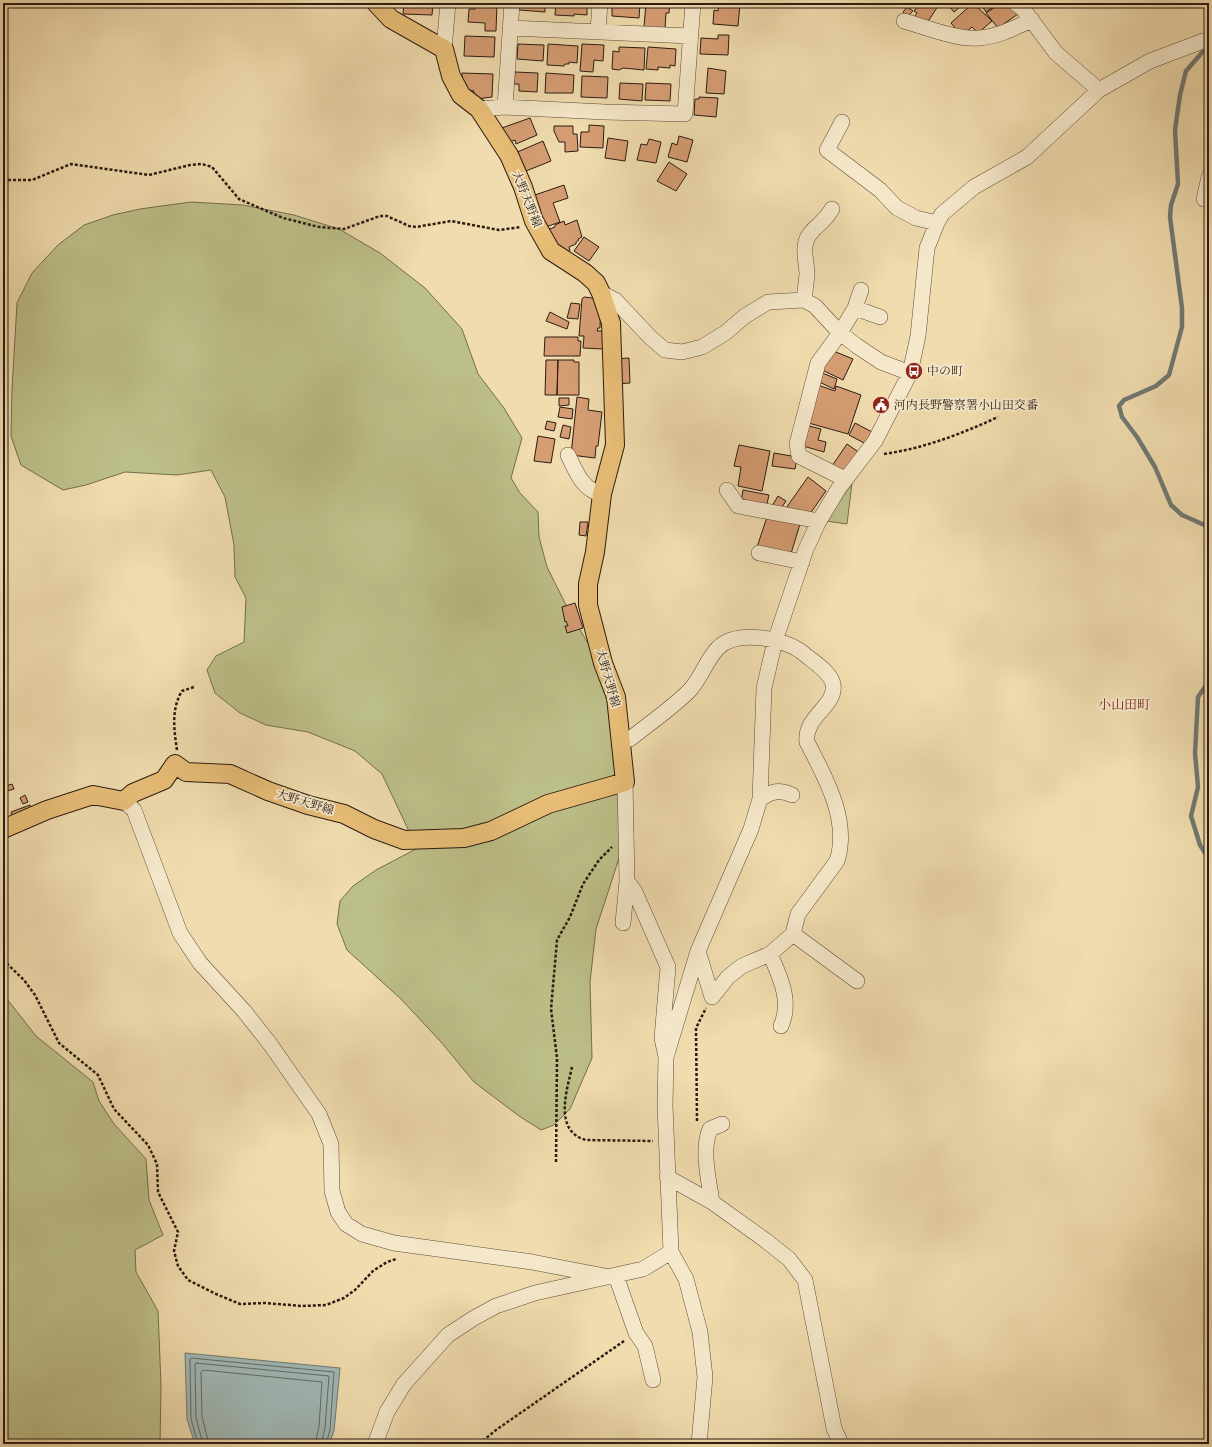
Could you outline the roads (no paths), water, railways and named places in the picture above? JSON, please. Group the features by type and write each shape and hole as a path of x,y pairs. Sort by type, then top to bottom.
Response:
{"main road":[{"path":"376,3 391,11 444,49"},
{"name":"大野天野線","path":"124,802 133,793 164,780 175,764 186,772 230,774 281,795 344,814 374,829 404,840 464,838 491,832 548,804 625,782 616,697 603,663 588,605 588,584 595,552 602,494 615,445 611,323 596,283 586,273 551,251 534,221 523,187 509,155 479,109 461,95 451,76 444,49"},
{"path":"3,830 48,810 93,795 124,802"}],"street":[{"path":"444,49 448,3"},
{"path":"505,107 512,3"},
{"path":"598,31 600,3"},
{"path":"479,109 505,107 685,114 693,3"},
{"path":"1015,3 1024,10 1056,53 1099,90"},
{"path":"904,21 957,36 978,38 998,35 1032,20"},
{"path":"511,28 690,36"},
{"path":"666,1057 698,951 751,829 760,799 764,688 775,641 806,549 819,521 845,479 874,441 910,373 918,336 927,248 937,223 942,214 974,187 1027,157 1099,90 1150,61 1206,40"},
{"path":"842,122 827,150 880,190 897,208 916,218 937,223"},
{"path":"1209,177 1204,199 1209,200"},
{"path":"804,300 807,274 804,260 806,244 809,235 826,219 832,209"},
{"path":"845,479 799,456 797,444 818,363 840,333 855,308 861,290"},
{"path":"601,293 615,300 650,338 665,350 682,352 702,347 725,333 745,316 768,302 804,300 815,306 840,333 881,362 910,373"},
{"path":"855,308 880,317"},
{"path":"568,455 581,481 595,493 602,494"},
{"path":"727,490 738,506 819,521"},
{"path":"759,553 802,562"},
{"path":"621,742 630,739 690,690 718,647 736,638 744,637 775,641 797,648 828,675 832,683 832,697 811,722 806,736 807,742 836,783 839,852 837,861 798,914 793,934 770,954 759,957 737,970 728,977 712,997 698,951"},
{"path":"623,923 627,881 625,842 625,782"},
{"path":"760,799 776,791 783,791 792,795"},
{"path":"124,802 134,810 180,933 200,963 244,1011 270,1044 319,1114 331,1144 332,1190 338,1212 346,1224 362,1234 394,1243 532,1262 613,1277"},
{"path":"627,881 635,892 668,967 662,1038 666,1057 667,1177 672,1252 686,1279 700,1332 705,1377 699,1444"},
{"path":"793,934 857,981"},
{"path":"770,954 783,984 785,997 786,1012 781,1026"},
{"path":"712,1202 706,1151 707,1136 710,1129 722,1124"},
{"path":"667,1177 712,1202 789,1258 805,1280 834,1428 841,1444"},
{"path":"375,1444 387,1412 404,1384 448,1335 474,1318 496,1306 535,1293 613,1277 643,1269 672,1252"},
{"path":"613,1277 636,1333 645,1346 653,1380"}],"water":[{"path":"185,1353 340,1368 334,1431 329,1444 195,1444 187,1419"}],"waterway":[{"path":"1207,44 1206,48 1186,71 1180,95 1175,130 1178,184 1171,205 1170,217 1182,308 1182,327 1169,375 1156,386 1124,400 1119,406 1122,417 1137,437 1155,467 1171,505 1182,515 1209,527"},
{"path":"1209,681 1198,697 1195,753 1198,787 1191,816 1200,845 1209,859"}],"place":[{"name":"中の町","path":"914,371"},
{"name":"河内長野警察署小山田交番","path":"881,405"}],"district":[{"name":"小山田町","path":"1124,704"}]}
